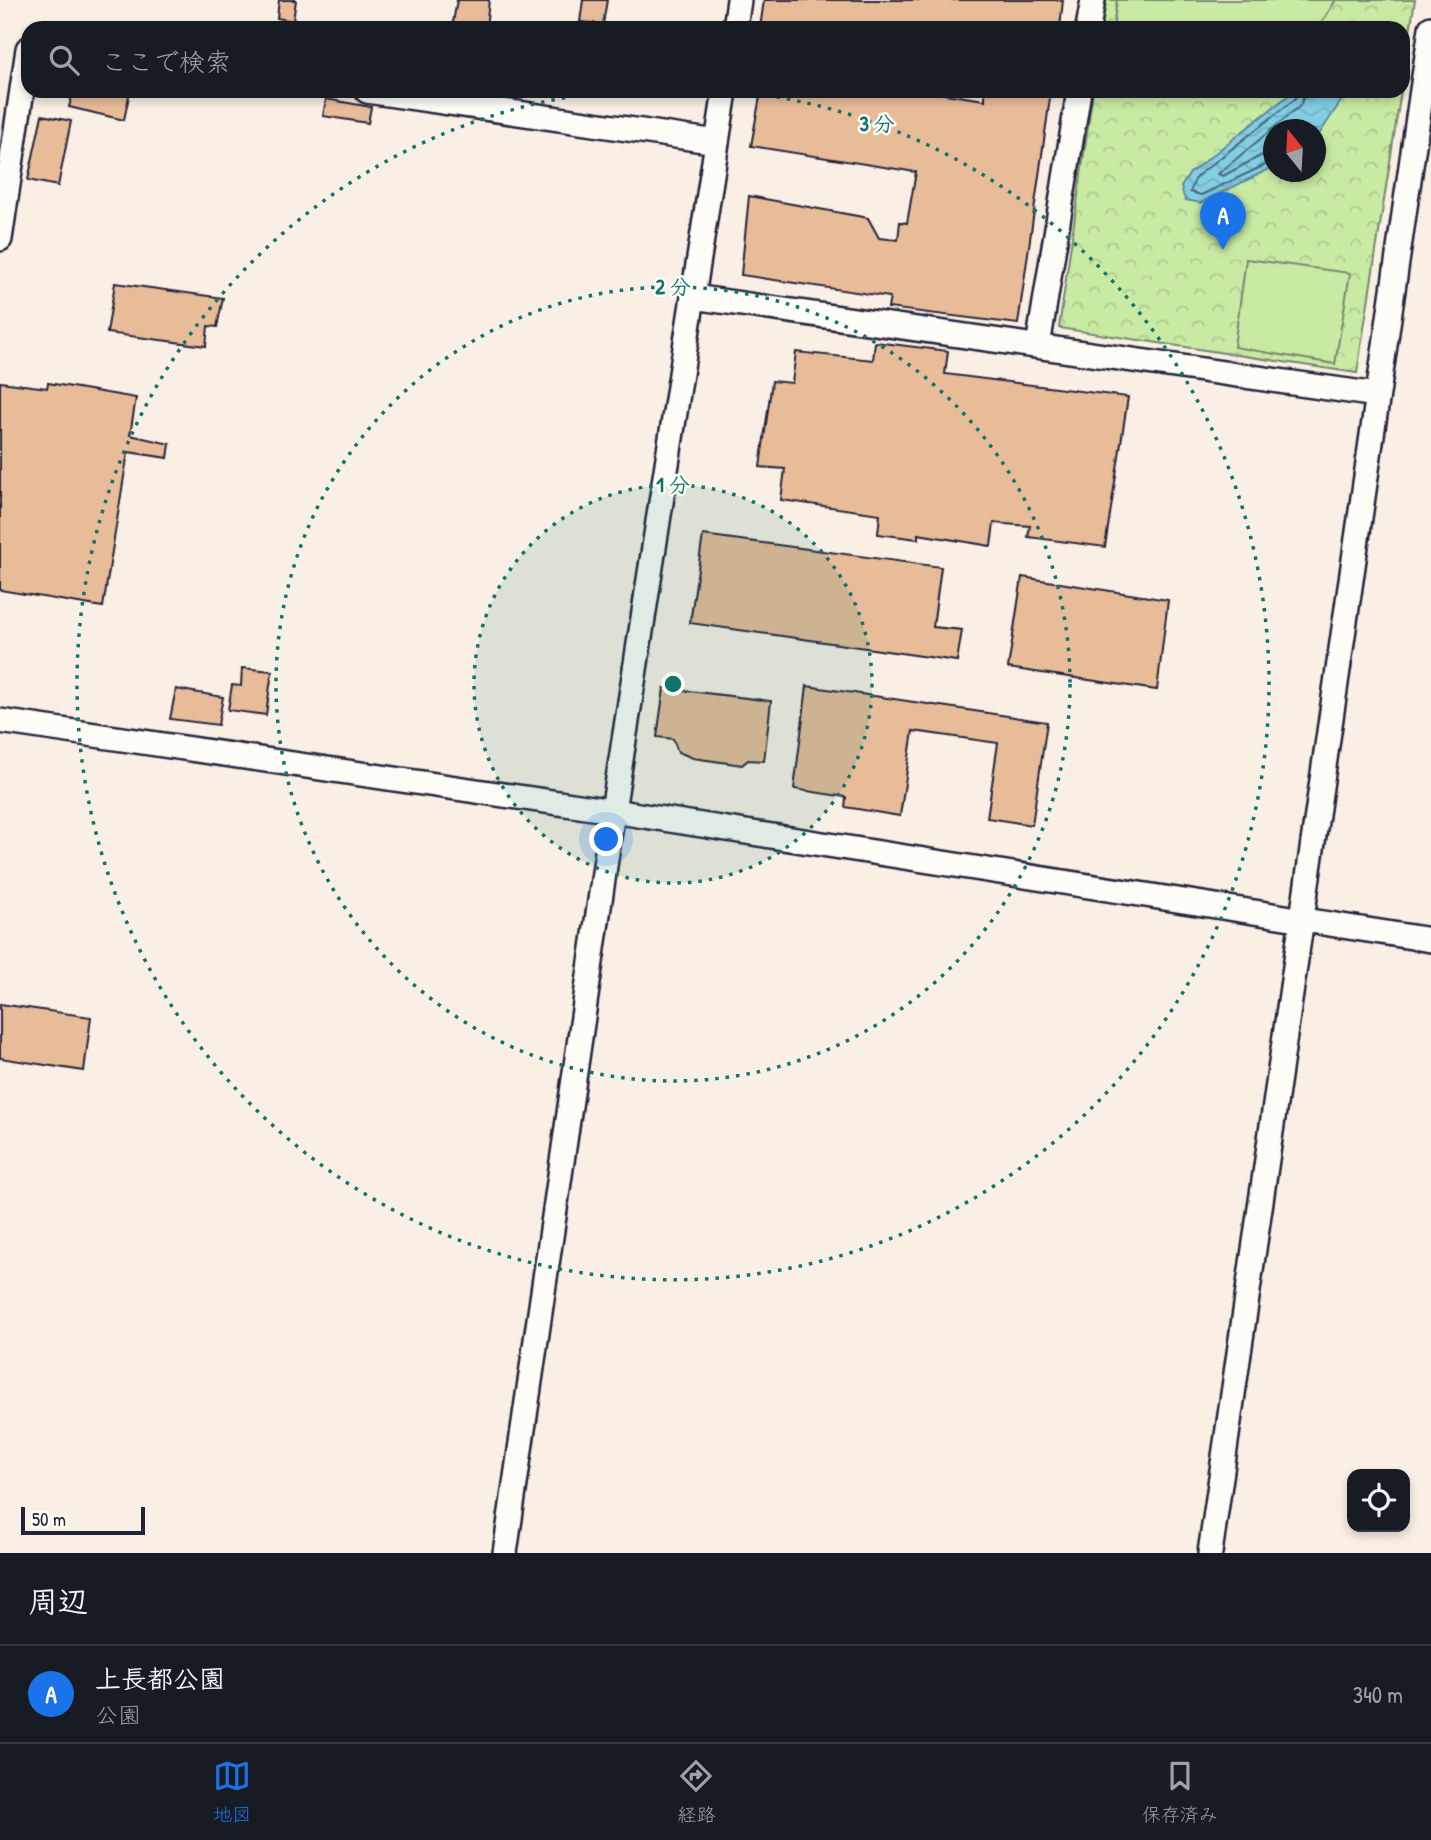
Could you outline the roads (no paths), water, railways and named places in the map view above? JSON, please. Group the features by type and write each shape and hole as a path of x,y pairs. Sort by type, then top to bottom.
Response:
{"street":[{"path":"736,21 739,0"},
{"path":"1089,21 1093,0"},
{"path":"1210,1553 1304,922 1431,28"},
{"path":"0,239 21,96"},
{"path":"415,98 717,142"},
{"path":"505,1553 613,811 724,98"},
{"path":"1038,346 1078,98"},
{"path":"693,297 1377,395"},
{"path":"0,721 613,811 1431,940"}],"water":[{"path":"1285,98 1343,98 1326,124 1326,119 1263,119 1263,172 1201,203 1185,200 1181,187 1190,173"}],"place":[{"name":"上長都公園","path":"1223,250"}]}
